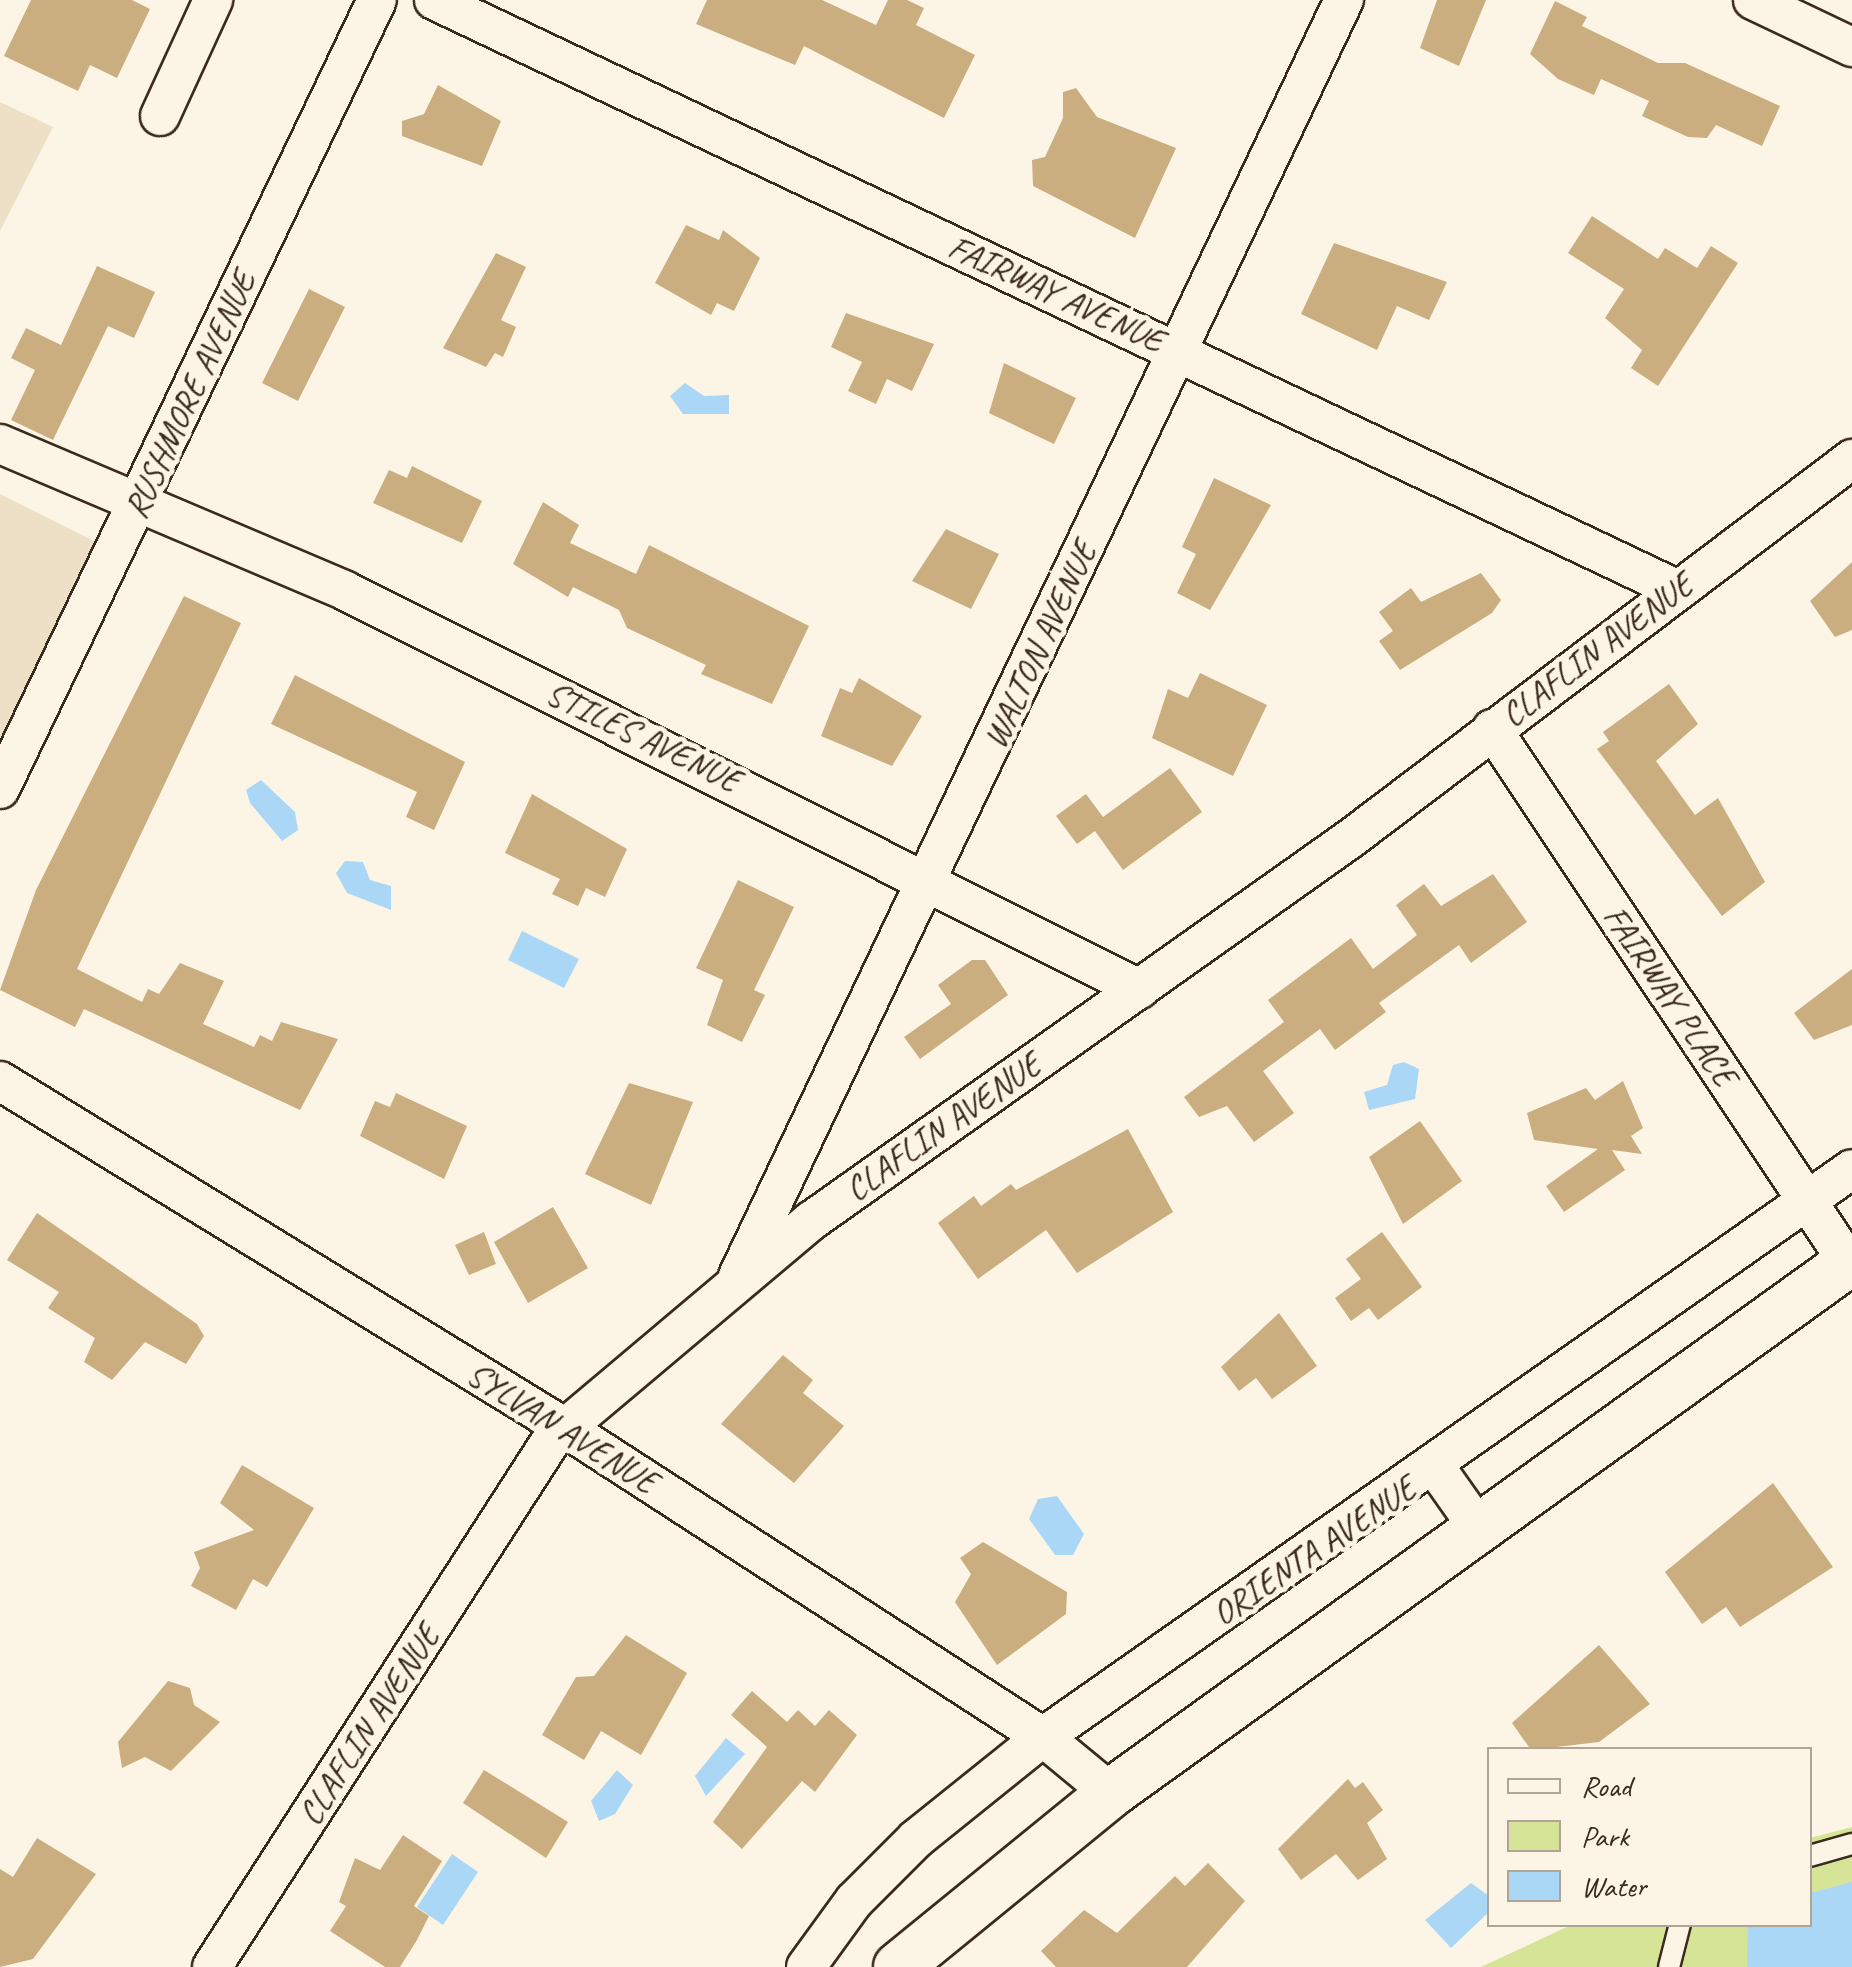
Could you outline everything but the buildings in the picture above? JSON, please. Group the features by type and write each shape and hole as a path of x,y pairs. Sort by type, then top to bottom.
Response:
{"street":[{"path":"160,116 214,0"},
{"name":"RUSHMORE AVENUE","path":"0,789 377,0"},
{"name":"FAIRWAY AVENUE","path":"434,0 1678,590"},
{"name":"WALTON AVENUE","path":"733,1288 1344,0"},
{"path":"1754,0 1852,47"},
{"name":"STILES AVENUE","path":"0,444 344,590 928,877 1139,989"},
{"name":"CLAFLIN AVENUE","path":"212,1967 552,1439 811,1220 1139,989 1852,459"},
{"name":"FAIRWAY PLACE","path":"1492,730 1850,1261"},
{"name":"SYLVAN AVENUE","path":"0,1081 567,1429 1042,1737 1111,1793"},
{"name":"ORIENTA AVENUE","path":"806,1967 916,1839 1042,1737 1436,1468 1852,1169"},
{"path":"898,1967 1111,1793 1850,1261"},
{"path":"1436,1468 1479,1528"}],"lane":[{"path":"1812,1855 1852,1844"},
{"path":"1669,1967 1679,1927"}],"shaded area":[{"path":"0,102 53,127 0,231"},
{"path":"0,494 112,550 0,779"}],"green space":[{"path":"1852,1827 1852,1967 1481,1967 1567,1927 1812,1927 1812,1837"}],"water":[{"path":"685,383 704,396 729,395 729,414 683,414 670,396"},
{"path":"261,780 295,812 298,830 282,841 250,803 246,790"},
{"path":"345,861 363,862 370,880 391,886 391,910 347,893 336,873"},
{"path":"522,931 579,959 564,988 508,960"},
{"path":"1404,1062 1419,1069 1415,1099 1369,1110 1364,1092 1387,1085 1393,1065"},
{"path":"1057,1496 1084,1534 1073,1555 1055,1555 1029,1519 1038,1499"},
{"path":"726,1738 745,1754 706,1796 695,1776"},
{"path":"617,1770 633,1785 615,1814 599,1821 591,1801"},
{"path":"452,1854 478,1872 443,1925 417,1907"},
{"path":"1852,1882 1852,1967 1747,1967 1748,1927 1812,1927 1812,1892"},
{"path":"1471,1883 1487,1895 1487,1914 1451,1948 1425,1920"}]}
